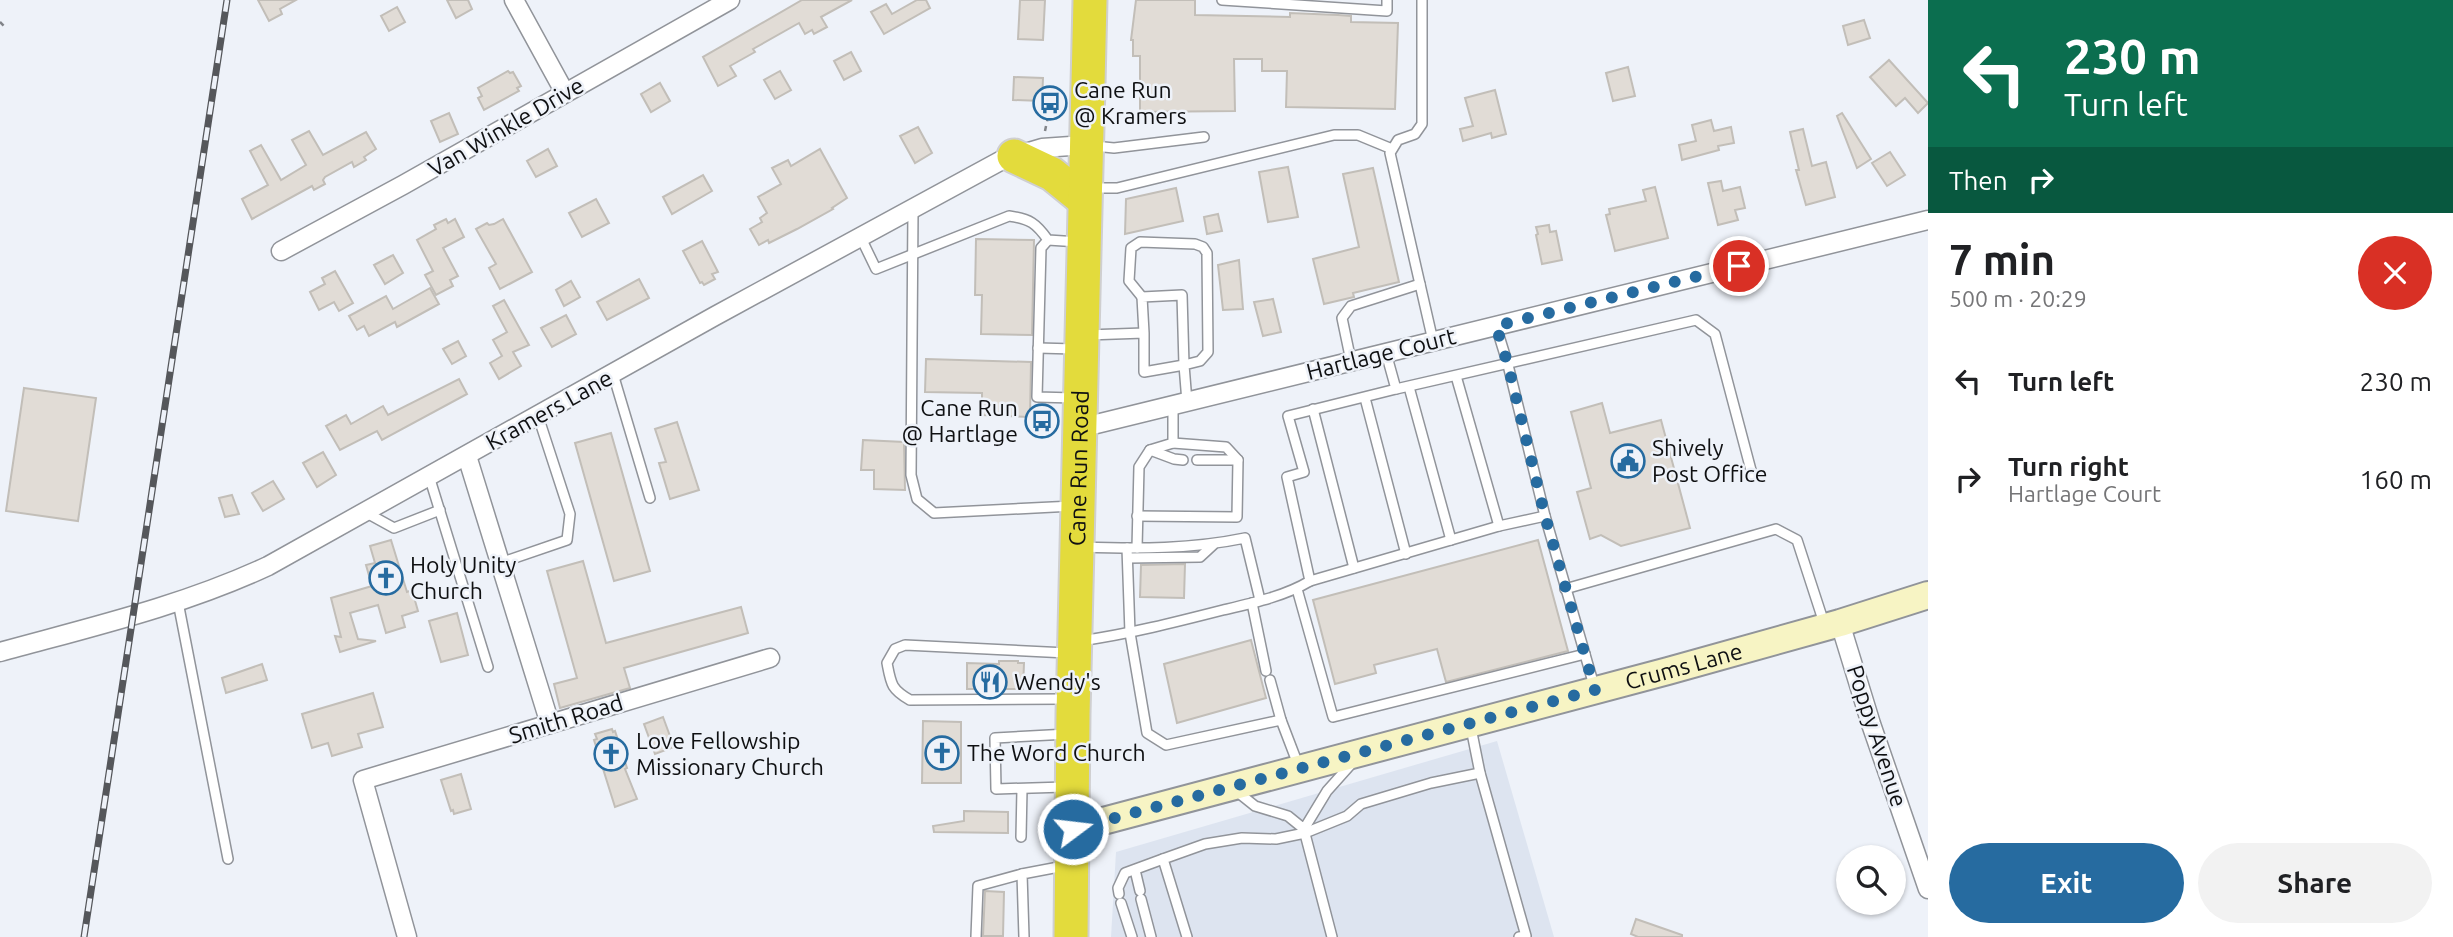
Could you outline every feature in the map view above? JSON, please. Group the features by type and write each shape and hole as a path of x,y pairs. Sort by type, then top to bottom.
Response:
{"highway":[{"name":"Cane Run Road","path":"1072,937 1073,734 1090,0"},
{"path":"1014,156 1052,174 1084,194"}],"main road":[{"name":"Crums Lane","path":"1073,829 1833,625 1928,595"}],"street":[{"path":"514,0 565,93"},
{"name":"Van Winkle Drive","path":"281,251 730,0"},
{"name":"Kramers Lane","path":"0,652 178,602 257,570 1002,160 1042,148 1086,145"},
{"name":"Hartlage Court","path":"1080,413 1180,404 1928,219"},
{"path":"467,456 550,724"},
{"name":"Poppy Avenue","path":"1833,625 1871,724 1928,889"},
{"name":"Smith Road","path":"407,937 363,780 770,658"}],"lane":[{"path":"1222,0 1349,4 1387,11 1387,0"},
{"path":"1422,0 1422,124 1415,134 1398,140 1390,153 1433,341"},
{"path":"1084,194 1334,135 1358,135 1392,149"},
{"path":"1086,145 1114,148 1204,137"},
{"path":"913,210 911,475 917,499 934,513 1065,508 1078,505"},
{"path":"861,238 876,269 1009,216 1027,218 1039,227 1048,240"},
{"path":"1048,240 1083,243"},
{"path":"1048,240 1041,248 1037,397 1080,413"},
{"path":"1140,242 1195,244 1203,247 1207,253 1208,352 1200,361 1144,372 1142,297 1129,281 1131,248 1140,242"},
{"path":"1351,361 1342,318 1351,306 1420,284"},
{"path":"1142,297 1182,295 1184,365 1173,443"},
{"path":"1310,581 1287,477 1304,472 1288,416 1313,409 1696,320 1715,334 1752,474"},
{"path":"1496,326 1545,516 1595,690"},
{"path":"1038,348 1144,333"},
{"path":"1386,353 1396,389"},
{"path":"613,374 650,498"},
{"path":"1456,376 1500,526"},
{"path":"1409,387 1451,540"},
{"path":"1365,398 1406,554"},
{"path":"1313,409 1354,568"},
{"path":"500,564 567,540 570,514 538,416"},
{"path":"1137,516 1237,516 1238,460 1226,447 1173,443 1150,450 1139,467 1137,516 1131,551 1130,633 1147,733 1166,745 1282,720"},
{"path":"1150,450 1183,460"},
{"path":"1197,460 1238,460"},
{"path":"429,476 488,667"},
{"path":"365,512 394,527 440,510"},
{"path":"1074,699 910,700 892,686 887,663 895,649 905,645 1075,647 1256,601 1354,568 1500,526 1545,516"},
{"path":"1565,589 1776,529 1797,540 1833,625"},
{"path":"1079,547 1131,551 1213,545 1245,538 1268,676 1300,769"},
{"path":"1297,589 1334,717 1585,654"},
{"path":"178,602 228,859"},
{"path":"1470,724 1480,773 1524,937"},
{"path":"1073,734 995,738 996,789 1073,787"},
{"path":"1305,831 1327,791 1361,752"},
{"path":"1132,937 1118,888 1125,873 1212,843 1242,838 1276,839 1305,831 1347,816 1361,804 1431,783 1480,773"},
{"path":"1231,787 1255,806 1288,816 1305,831 1332,937"},
{"path":"1021,837 1022,789"},
{"path":"1163,859 1187,937"},
{"path":"976,937 978,886 1073,864"},
{"path":"1135,870 1151,937"},
{"path":"1022,874 1024,937"}],"path":[{"path":"0,22 7,29"}],"shaded area":[{"path":"1497,741 1554,937 1111,937 1116,852"}],"building":[{"path":"258,0 296,0 280,9 282,14 269,21"},
{"path":"447,0 468,0 472,9 456,18"},
{"path":"802,0 852,0 821,17 827,27 814,34 812,30 805,34 799,23 753,49 755,52 730,66 736,76 718,86 703,57"},
{"path":"917,0 926,0 930,8 884,34 871,12 886,4 892,14"},
{"path":"1020,0 1045,0 1043,40 1018,39"},
{"path":"1136,0 1195,0 1195,15 1290,17 1290,13 1351,16 1351,22 1398,23 1395,109 1286,107 1287,71 1262,71 1262,59 1234,59 1235,111 1140,112 1140,56 1133,56 1131,40"},
{"path":"397,7 405,22 389,31 381,16"},
{"path":"1864,20 1870,38 1848,45 1843,26"},
{"path":"851,52 861,71 844,80 834,61"},
{"path":"1889,60 1928,103 1918,113 1905,98 1896,106 1870,77"},
{"path":"1628,67 1635,96 1613,101 1606,73"},
{"path":"508,71 513,72 521,86 517,88 519,91 484,110 478,98 482,96 478,88"},
{"path":"780,71 791,90 775,99 764,80"},
{"path":"1014,77 1043,78 1042,101 1013,100"},
{"path":"660,83 670,101 651,112 641,94"},
{"path":"1495,90 1506,134 1492,138 1491,133 1463,141 1460,129 1473,126 1465,98"},
{"path":"449,113 458,134 440,142 431,121"},
{"path":"1842,113 1871,159 1857,168 1837,116"},
{"path":"1711,120 1714,131 1731,127 1734,143 1718,146 1719,150 1682,160 1679,145 1696,141 1692,125"},
{"path":"918,127 932,153 915,163 900,136"},
{"path":"1803,129 1812,166 1826,162 1835,197 1806,205 1796,170 1799,170 1790,132"},
{"path":"309,131 323,155 366,132 376,149 364,157 366,160 354,167 352,162 325,177 325,184 314,190 312,186 252,219 242,199 268,185 250,151 261,145 281,180 306,165 292,140"},
{"path":"548,149 557,166 536,177 527,161"},
{"path":"820,149 847,198 797,229 759,245 750,229 762,222 760,218 767,213 758,197 781,184 772,168 788,160 791,166"},
{"path":"1890,152 1905,175 1887,186 1872,163"},
{"path":"1288,167 1298,217 1268,222 1259,172"},
{"path":"1373,168 1399,282 1353,293 1354,297 1324,304 1313,259 1359,247 1343,174"},
{"path":"703,175 712,191 672,214 663,197"},
{"path":"1721,181 1723,191 1740,187 1745,208 1735,210 1738,220 1718,225 1708,183"},
{"path":"1655,187 1668,238 1615,251 1606,215 1610,214 1609,209 1646,201 1643,190"},
{"path":"1176,188 1183,221 1125,234 1126,199"},
{"path":"596,199 609,223 582,237 569,213"},
{"path":"1218,214 1222,231 1207,234 1204,217"},
{"path":"446,219 448,223 455,219 464,237 443,248 458,276 450,280 453,286 436,295 425,275 433,271 417,240 436,229 434,225"},
{"path":"503,219 532,272 500,289 489,268 496,264 476,229"},
{"path":"1549,225 1550,232 1556,231 1562,260 1542,264 1536,227"},
{"path":"976,239 1034,240 1032,335 981,334 982,295 975,295"},
{"path":"702,241 718,272 712,274 715,279 704,285 700,283 683,251"},
{"path":"393,255 403,273 385,284 374,265"},
{"path":"1239,260 1243,309 1223,310 1218,265"},
{"path":"335,271 353,303 339,311 334,302 319,310 310,292 325,284 322,278"},
{"path":"639,279 649,298 607,320 597,302"},
{"path":"571,281 580,297 564,306 556,290"},
{"path":"430,288 439,304 397,327 395,322 369,336 364,326 357,330 349,316 386,296 393,309"},
{"path":"1273,299 1281,332 1263,336 1254,302"},
{"path":"504,300 529,345 513,352 521,366 499,379 490,363 502,356 493,340 507,332 493,306"},
{"path":"566,315 576,334 552,347 541,328"},
{"path":"458,341 466,356 452,364 443,349"},
{"path":"926,359 1031,362 1030,417 982,415 982,393 925,392"},
{"path":"459,379 467,394 382,440 377,431 340,450 326,426 346,415 351,424 383,406 388,415"},
{"path":"24,388 96,398 78,521 6,511"},
{"name":"Shively Post Office","path":"1602,403 1610,433 1661,420 1690,528 1621,546 1601,535 1590,539 1577,492 1591,488 1571,412"},
{"path":"677,422 699,490 670,499 659,463 666,462 655,429"},
{"path":"611,433 650,571 614,581 575,443"},
{"path":"863,440 904,442 905,490 874,489 874,470 861,470"},
{"path":"323,452 336,475 317,487 303,463"},
{"path":"273,481 284,499 263,511 252,493"},
{"path":"232,495 239,514 225,517 219,498"},
{"name":"Holy Unity Church","path":"391,540 407,592 412,590 418,611 402,616 405,627 386,633 378,605 350,613 358,639 376,641 340,652 335,636 341,637 331,598 372,586 366,565 375,563 370,546"},
{"path":"1538,540 1568,651 1446,682 1437,649 1374,665 1376,673 1335,684 1313,600"},
{"path":"583,561 606,643 741,607 748,633 624,668 630,688 560,708 554,684 577,678 547,571"},
{"path":"1185,564 1184,598 1140,597 1141,565"},
{"path":"457,613 468,655 441,662 429,621"},
{"path":"1251,640 1266,698 1177,723 1164,664"},
{"path":"999,661 1024,663 1023,689 967,689 967,663 999,664"},
{"path":"262,664 267,680 226,693 222,678"},
{"path":"373,693 383,727 358,734 362,747 332,756 328,743 312,748 302,714"},
{"path":"663,717 674,747 655,754 644,724"},
{"name":"The Word Church","path":"923,721 961,722 961,783 922,783"},
{"path":"612,729 615,731 627,768 625,769 637,799 615,807 594,740 597,739 595,734"},
{"path":"461,774 471,809 454,814 441,780"},
{"path":"964,811 1008,812 1008,833 934,832 933,826 964,821"},
{"path":"985,891 1004,892 1003,936 983,936"},
{"path":"1636,919 1682,937 1638,937 1631,934"}],"railway":[{"path":"84,937 227,0"}],"place":[{"name":"Cane Run @ Kramers","path":"1050,103"},
{"name":"Cane Run @ Hartlage","path":"1042,421"},
{"name":"Shively Post Office","path":"1628,461"},
{"name":"Holy Unity Church","path":"386,578"},
{"name":"Wendy's","path":"990,682"},
{"name":"The Word Church","path":"942,753"},
{"name":"Love Fellowship Missionary Church","path":"611,754"}],"route":[{"path":"1073,829 1595,690 1545,516 1496,326 1739,266"}]}
